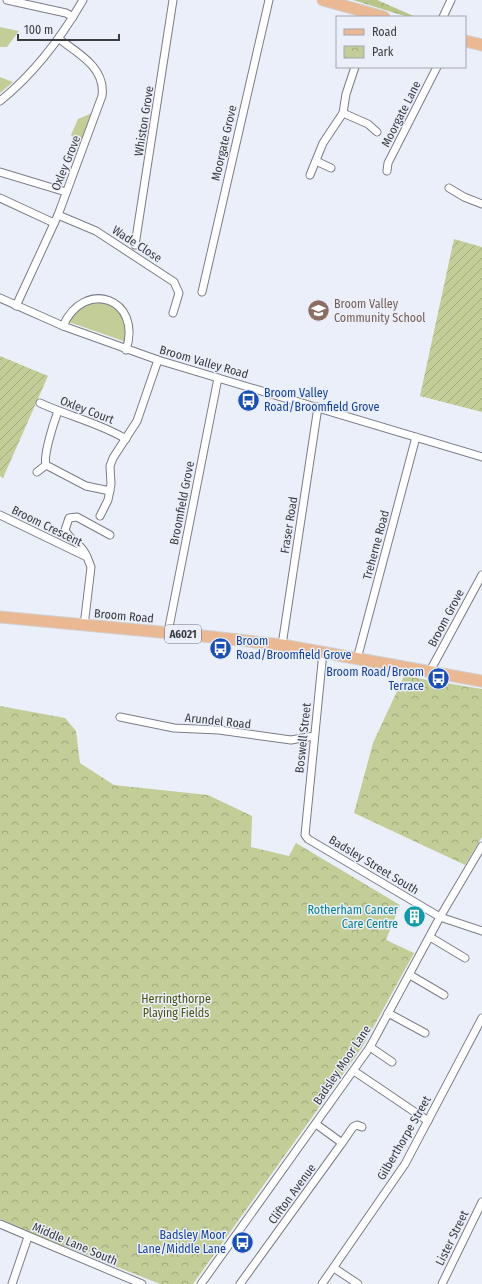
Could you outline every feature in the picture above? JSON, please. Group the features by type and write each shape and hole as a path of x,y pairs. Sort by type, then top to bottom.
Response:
{"main road":[{"path":"324,0 365,14 378,16"},
{"path":"466,41 482,45"},
{"name":"Broom Road","path":"0,617 84,626 168,632 282,645 482,681"}],"street":[{"path":"7,0 66,13 73,17"},
{"path":"0,100 31,72 59,39 83,0"},
{"name":"Whiston Grove","path":"135,245 173,0"},
{"name":"Moorgate Grove","path":"202,292 268,0"},
{"path":"443,16 451,0"},
{"name":"Oxley Grove","path":"16,306 58,215 100,104 103,89 101,78 94,67 59,39"},
{"path":"310,175 323,143 343,113 346,94 355,68"},
{"name":"Moorgate Lane","path":"387,171 388,163 436,68"},
{"path":"343,113 368,124 377,132"},
{"path":"316,161 331,168"},
{"path":"0,172 66,192"},
{"path":"449,188 464,197 482,204"},
{"path":"0,198 54,223"},
{"name":"Wade Close","path":"58,215 96,231 169,277 174,282 179,293 173,312"},
{"name":"Broom Valley Road","path":"0,298 63,326 126,350 482,456"},
{"path":"63,326 69,313 79,304 92,299 108,301 119,307 129,323 130,334 126,350"},
{"path":"100,516 106,506 110,492 110,466 113,458 141,413 158,360"},
{"name":"Broomfield Grove","path":"168,632 218,378"},
{"name":"Oxley Court","path":"40,403 58,412 112,431 126,439"},
{"name":"Fraser Road","path":"282,645 318,407"},
{"path":"46,464 45,458 50,434 58,412"},
{"name":"Treherne Road","path":"357,659 416,437"},
{"path":"46,464 86,486 110,492"},
{"path":"37,472 46,464"},
{"name":"Broom Crescent","path":"0,515 87,557 91,567 84,626"},
{"path":"87,557 84,549 70,538 65,530 69,518 77,517 110,535"},
{"name":"Broom Grove","path":"430,671 482,575"},
{"name":"Boswell Street","path":"305,827 324,652"},
{"name":"Arundel Road","path":"120,717 174,728 219,730 292,740 314,736"},
{"name":"Badsley Street South","path":"305,827 305,835 308,839 440,918 482,931"},
{"name":"Badsley Moor Lane","path":"201,1284 370,1047 440,918 482,847"},
{"path":"430,937 465,958"},
{"path":"410,975 444,995"},
{"path":"388,1014 425,1034"},
{"name":"Gilberthorpe Street","path":"322,1284 405,1164 482,1018"},
{"path":"370,1047 392,1062"},
{"path":"354,1071 428,1121"},
{"path":"316,1124 342,1143"},
{"name":"Clifton Avenue","path":"240,1284 353,1127 357,1125 362,1127"},
{"name":"Lister Street","path":"442,1284 482,1202"},
{"name":"Middle Lane South","path":"0,1224 142,1284"},
{"path":"12,1284 28,1237"},
{"path":"334,1268 358,1284"}],"green space":[{"path":"353,0 377,0 414,16 405,16"},
{"path":"0,27 19,31 7,47 0,47"},
{"path":"0,77 13,82 0,93"},
{"path":"92,113 78,148 71,135 78,119"},
{"path":"454,239 482,247 482,412 420,396"},
{"path":"103,302 116,309 123,317 126,328 126,342 69,322 75,313 83,307"},
{"path":"0,356 48,376 3,478 0,476"},
{"path":"404,676 482,689 482,837 465,865 354,813 373,743"},
{"name":"Herringthorpe Playing Fields","path":"0,706 65,718 76,731 80,763 114,785 208,795 252,816 251,847 289,856 296,843 400,905 386,940 414,953 363,1046 193,1284 160,1284 0,1219"}],"place":[{"name":"Broom Valley Community School","path":"318,311"},
{"name":"Broom Valley Road/Broomfield Grove","path":"249,400"},
{"name":"Broom Road/Broomfield Grove","path":"221,648"},
{"name":"Broom Road/Broom Terrace","path":"439,679"},
{"name":"Rotherham Cancer Care Centre","path":"414,917"},
{"name":"Badsley Moor Lane/Middle Lane","path":"242,1242"}]}
